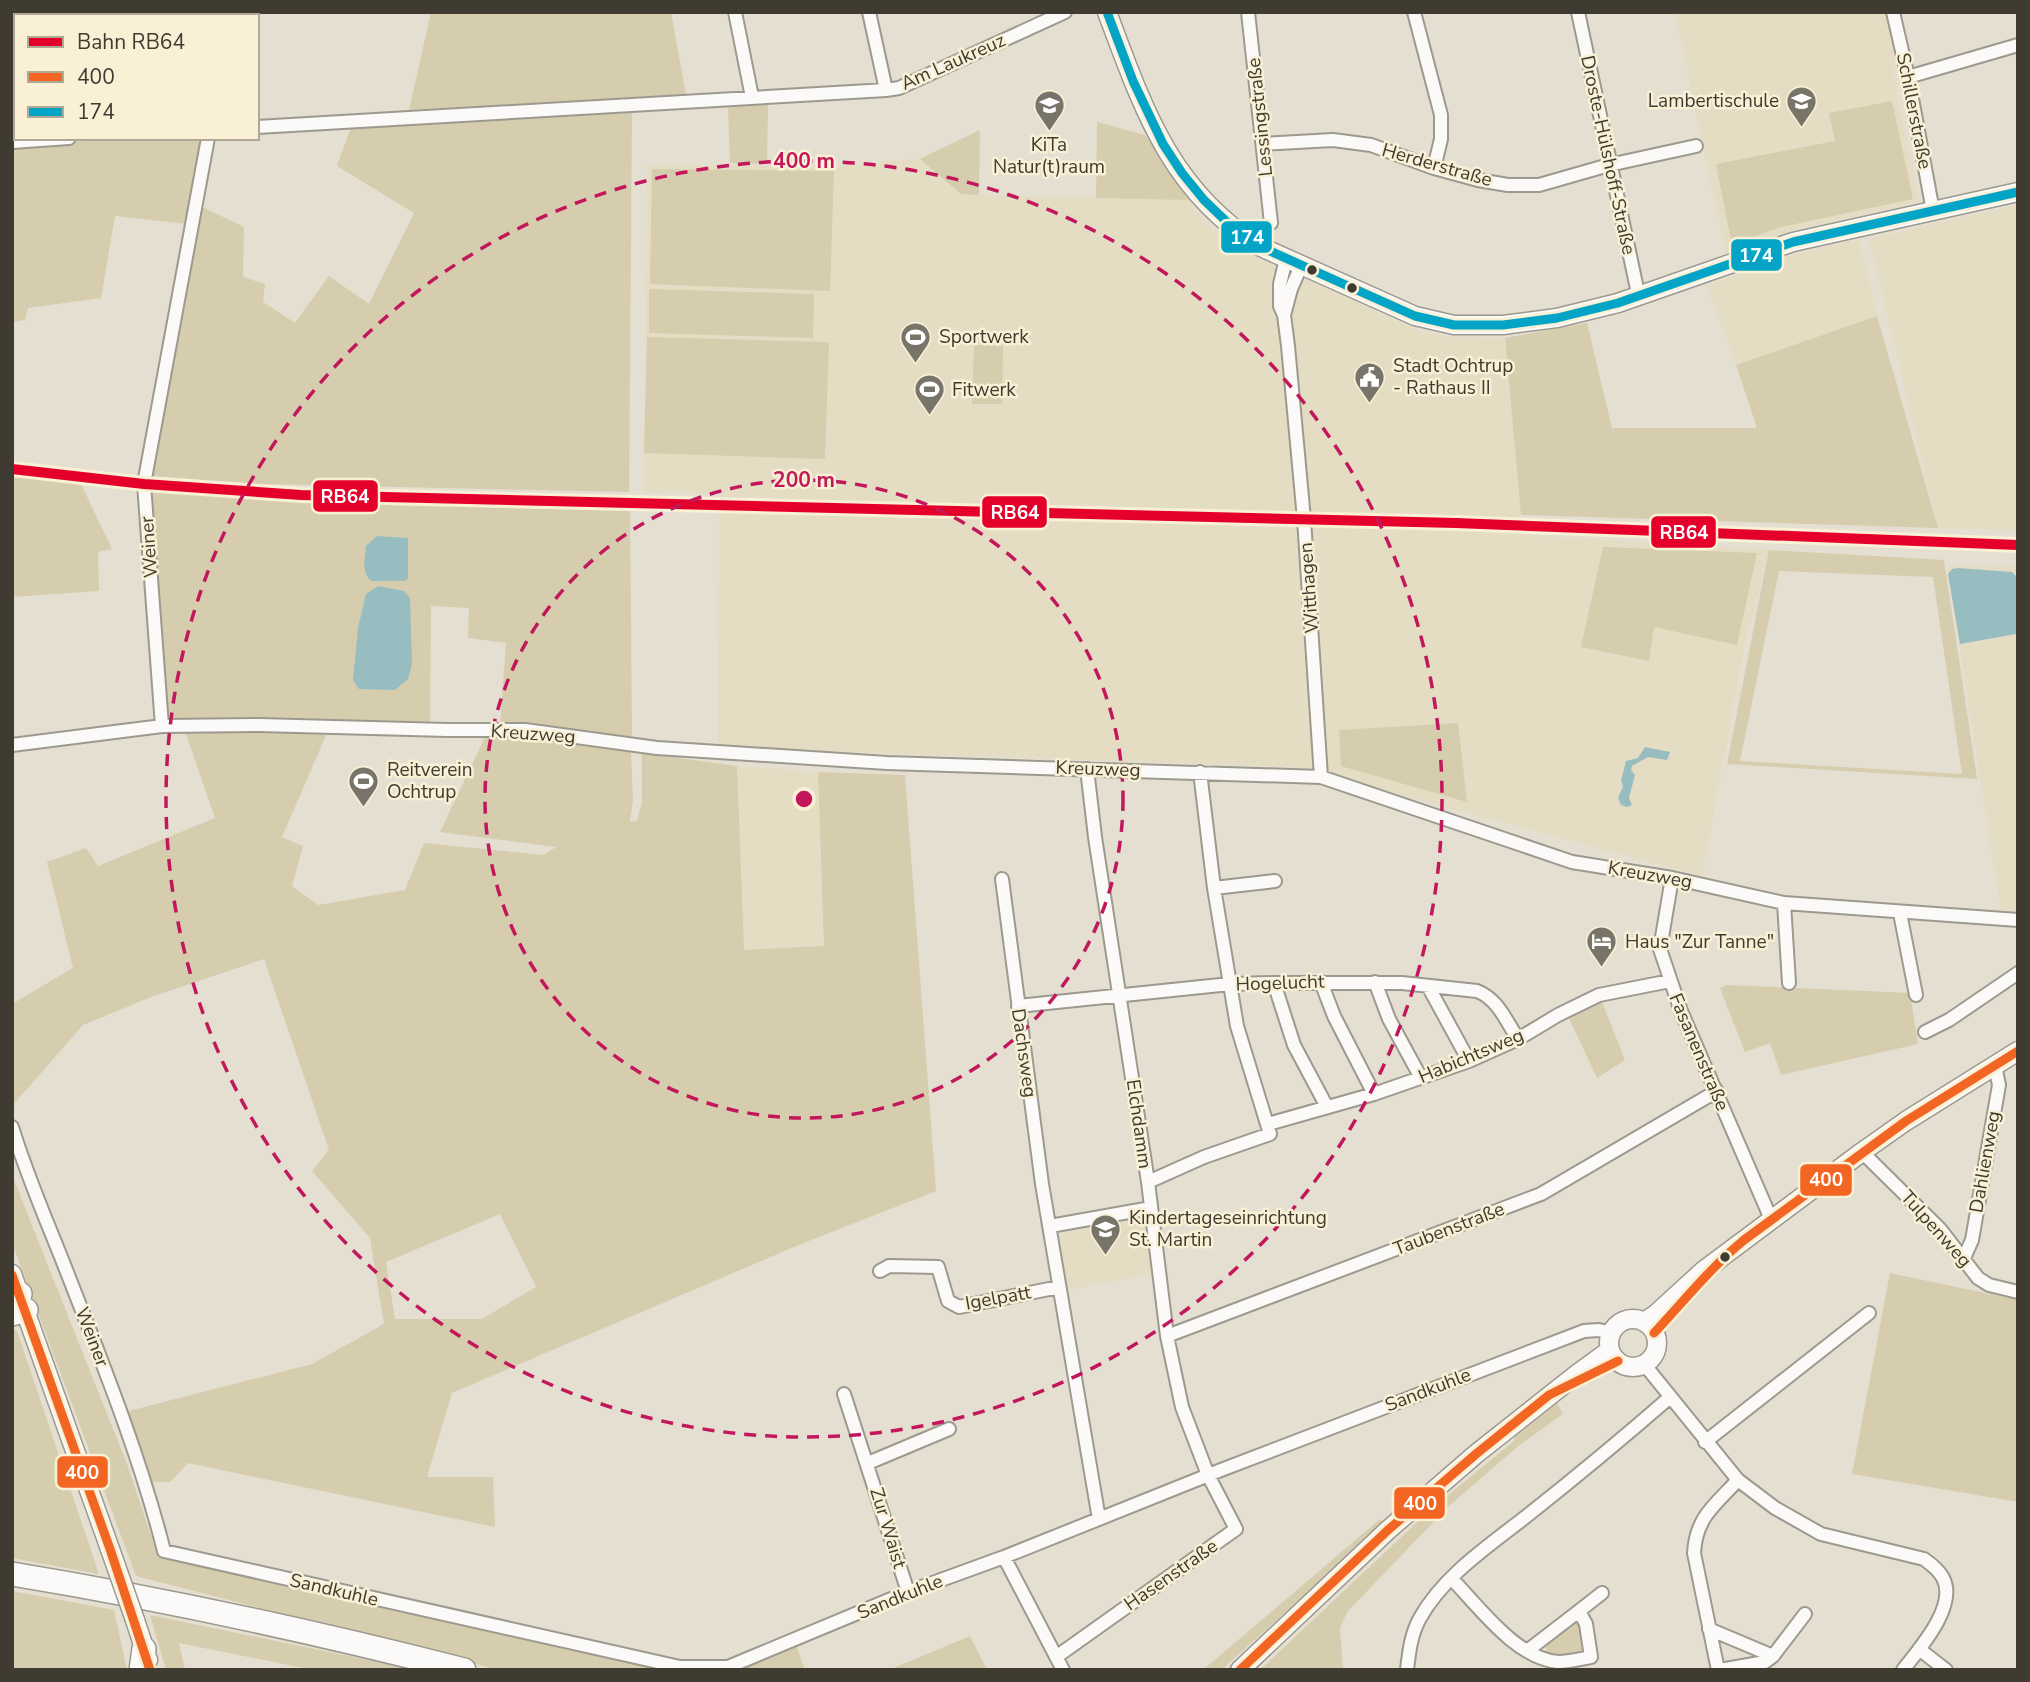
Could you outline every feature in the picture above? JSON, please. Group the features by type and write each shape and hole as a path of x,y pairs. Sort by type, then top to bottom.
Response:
{"highway":[{"path":"16,1576 167,1602 288,1627 464,1670"}],"main road":[{"path":"1107,12 1151,122 1164,147 1188,184 1218,215 1244,236 1294,262 1403,312 1439,322 1463,326 1493,326 1577,314 1639,298 1793,242 2018,192"},
{"path":"1649,1327 1711,1273 1723,1257 1771,1219 1906,1121 2018,1051"},
{"path":"16,1298 110,1549 135,1620 145,1663"},
{"path":"1240,1670 1388,1530 1476,1454 1549,1395 1614,1348 1622,1322 1636,1320 1649,1327 1656,1349 1650,1360 1631,1367 1614,1348"}],"street":[{"path":"735,12 752,97"},
{"path":"869,12 886,90"},
{"name":"Am Laukreuz","path":"259,127 886,90 899,88 1065,12"},
{"name":"Lessingstraße","path":"1248,12 1271,223"},
{"path":"1414,12 1441,116 1441,139 1434,168"},
{"name":"Droste-Hülshoff-Straße","path":"1578,12 1639,298"},
{"name":"Schillerstraße","path":"1893,12 1933,211"},
{"path":"1908,77 2018,45"},
{"path":"12,142 40,140"},
{"name":"Weiner","path":"162,726 144,484 208,140"},
{"name":"Herderstraße","path":"1263,144 1333,140 1370,145 1434,168 1478,180 1539,185 1609,165 1696,146"},
{"name":"Witthagen","path":"1294,262 1284,315 1306,545 1321,778"},
{"path":"12,745 162,726"},
{"name":"Kreuzweg","path":"162,726 525,730 689,750 887,763 1321,778 1572,862 1672,878 1784,904 2018,920"},
{"name":"Elchdamm","path":"1087,769 1148,1182 1167,1336 1182,1407 1208,1475"},
{"path":"1148,1182 1270,1133 1246,1062 1230,984 1214,888 1200,772"},
{"name":"Fasanenstraße","path":"1672,878 1660,949 1670,981 1771,1219"},
{"name":"Dachsweg","path":"1002,879 1059,1287 1100,1519"},
{"path":"1214,888 1275,881"},
{"path":"1784,904 1789,983"},
{"path":"1900,913 1916,995"},
{"path":"1925,1032 1949,1020 2018,973"},
{"name":"Habichtsweg","path":"1268,1124 1374,1094 1469,1061 1518,1040 1558,1015 1599,995 1670,981"},
{"path":"1321,982 1334,1016 1374,1094"},
{"path":"1375,982 1389,1018 1421,1078"},
{"name":"Hogelucht","path":"1018,1006 1230,984 1375,982 1477,991 1495,1002 1518,1040"},
{"path":"1274,983 1294,1045 1327,1107"},
{"path":"1428,986 1469,1061"},
{"name":"Dahlienweg","path":"1964,1258 1972,1240 1999,1084 1994,1066"},
{"name":"Taubenstraße","path":"1167,1336 1541,1194 1717,1091"},
{"name":"Weiner","path":"12,1127 141,1469 164,1550"},
{"name":"Tulpenweg","path":"1862,1152 1940,1229 1978,1278 1989,1285 2018,1292"},
{"path":"1050,1226 1151,1208"},
{"name":"Igelpatt","path":"880,1271 890,1266 938,1267 948,1301 959,1307 1059,1287"},
{"path":"1705,1442 1868,1313"},
{"name":"Sandkuhle","path":"164,1550 680,1667 728,1667 908,1592 1584,1331 1599,1329 1614,1348"},
{"path":"1644,1364 1738,1480 1775,1508 1821,1534 1924,1559 1936,1568 1944,1579 1947,1591 1945,1607 1903,1670"},
{"name":"Zur Waist","path":"844,1394 908,1592"},
{"path":"1408,1670 1410,1646 1419,1619 1438,1593 1468,1563 1669,1398"},
{"name":"Zur Waist","path":"867,1463 949,1429"},
{"name":"Hasenstraße","path":"1056,1657 1236,1529 1208,1475"},
{"path":"1738,1480 1698,1525 1695,1538 1694,1553 1719,1670 1765,1662 1773,1656 1805,1614"},
{"path":"1004,1557 1063,1670"},
{"path":"1452,1579 1508,1637 1527,1651 1557,1662 1591,1657 1586,1624 1579,1611"},
{"path":"1527,1651 1602,1593"},
{"path":"1709,1629 1773,1656"},
{"path":"1919,1649 1946,1670"}],"shaded area":[{"path":"12,12 223,12 14,14 12,139"},
{"path":"431,12 671,12 686,95 409,110"},
{"name":"Lambertischule","path":"1675,12 1886,12 1897,66 1892,68 1919,202 1788,231 1726,254"},
{"path":"1892,101 1913,199 1781,227 1732,245 1716,164 1835,141 1829,113"},
{"path":"768,103 767,164 730,163 728,106"},
{"path":"632,109 629,492 263,484 151,476 168,396 200,206 244,227 243,277 265,284 263,302 295,323 329,276 369,304 414,213 337,166 351,127"},
{"path":"1097,122 1145,135 1189,200 1096,198"},
{"path":"980,130 979,195 961,194 920,159"},
{"path":"107,140 202,140 187,224 115,216 101,298 28,308 25,320 12,322 12,145"},
{"path":"920,159 961,194 1189,200 1205,223 1272,264 1422,332 1452,337 1505,338 1523,535 1769,550 1744,648 1702,876 1297,767 718,748 719,494 644,492 648,165 835,166"},
{"path":"652,169 834,171 830,291 650,284"},
{"path":"2018,205 2018,530 1938,528 1869,239"},
{"path":"1859,239 1877,316 1736,365 1707,285 1796,254"},
{"path":"649,289 814,294 813,338 649,333"},
{"path":"1877,316 1938,528 1521,515 1505,338 1587,323 1612,428 1757,428 1736,365"},
{"path":"647,337 829,342 825,459 644,453"},
{"path":"974,345 1003,346 1002,404 972,404"},
{"path":"12,473 80,482 112,549 98,552 99,591 12,597"},
{"path":"149,491 344,504 630,511 632,739 529,724 500,726 506,643 468,638 469,608 431,606 430,724 169,721"},
{"path":"1603,547 1757,553 1737,645 1654,627 1649,661 1581,647"},
{"path":"1769,550 1944,560 1977,779 1727,764","holes":["1779,571 1933,577 1962,774 1740,761"]},
{"path":"1947,566 2018,566 2018,912 2001,910"},
{"path":"1458,723 1467,802 1341,766 1339,730"},
{"path":"184,728 327,733 282,837 303,846 292,886 318,905 405,890 424,843 544,855 556,847 440,832 486,735 631,751 633,800 630,822 637,821 642,802 642,753 737,766 744,950 824,946 818,772 905,775 936,1191 801,1244 452,1393 427,1477 493,1477 495,1527 188,1463 170,1482 150,1482 125,1412 312,1364 384,1324 370,1238 312,1171 329,1150 264,959 151,997 83,1025 12,1106 12,1004 73,968 47,862 86,848 98,866 215,818","holes":["500,1214 536,1287 482,1319 395,1319 386,1262"]},
{"path":"737,766 818,772 824,946 743,951"},
{"path":"1726,985 1910,993 1918,1044 1781,1075 1770,1043 1745,1052 1720,988"},
{"path":"1602,1002 1625,1060 1597,1078 1568,1016"},
{"path":"12,1175 127,1464 158,1557 661,1670 499,1670 136,1576 12,1243"},
{"name":"Kindertageseinrichtung St. Martin","path":"1138,1216 1144,1218 1147,1223 1155,1273 1066,1290 1058,1238 1063,1231"},
{"path":"1890,1273 2018,1300 2018,1502 1852,1474"},
{"path":"12,1329 17,1331 99,1574 12,1558"},
{"path":"1553,1396 1563,1414 1517,1447 1449,1506 1347,1612 1340,1628 1343,1670 1260,1670 1430,1510 1514,1441 1516,1429"},
{"path":"1379,1520 1388,1521 1221,1670 1203,1670"},
{"path":"12,1591 114,1610 127,1670 12,1670"},
{"path":"150,1615 416,1670 313,1670 179,1643 185,1670 166,1670"},
{"path":"1577,1621 1582,1627 1585,1646 1579,1654 1549,1654 1545,1647 1551,1639 1563,1628"},
{"path":"970,1636 987,1670 889,1670"},
{"path":"795,1642 805,1670 732,1670"}],"water":[{"path":"377,536 408,538 408,579 371,581 368,577 364,565 366,546"},
{"path":"1952,569 2012,572 2018,578 2016,634 1960,644 1948,574"},
{"path":"378,586 404,591 410,598 412,664 408,679 395,690 359,689 353,680 358,628 366,594"},
{"path":"1645,747 1670,752 1667,760 1648,757 1632,766 1631,770 1635,775 1629,798 1632,805 1621,805 1618,798 1623,786 1621,781 1626,761 1638,758"}],"rail line":[{"name":"RB64","path":"12,469 144,484 301,495 1456,523 2018,545"}],"transit line":[{"name":"174","path":"1107,12 1133,81 1163,144 1204,200 1230,225 1261,247 1415,316 1454,325 1503,325 1557,318 1618,303 1793,242 2018,192"},
{"name":"400","path":"1654,1333 1709,1273 1744,1240 1906,1121 2018,1051"},
{"name":"400","path":"12,1275 110,1549 150,1670"},
{"name":"400","path":"1240,1670 1388,1530 1476,1454 1549,1395 1618,1361"}],"place":[{"name":"Lambertischule","path":"1802,128"},
{"name":"KiTa Natur(t)raum","path":"1049,133"},
{"name":"Sportwerk","path":"916,364"},
{"name":"Stadt Ochtrup - Rathaus II","path":"1370,404"},
{"name":"Fitwerk","path":"929,417"},
{"name":"Reitverein Ochtrup","path":"364,808"},
{"name":"Haus \"Zur Tanne\"","path":"1602,969"},
{"name":"Kindertageseinrichtung St. Martin","path":"1106,1256"}]}
